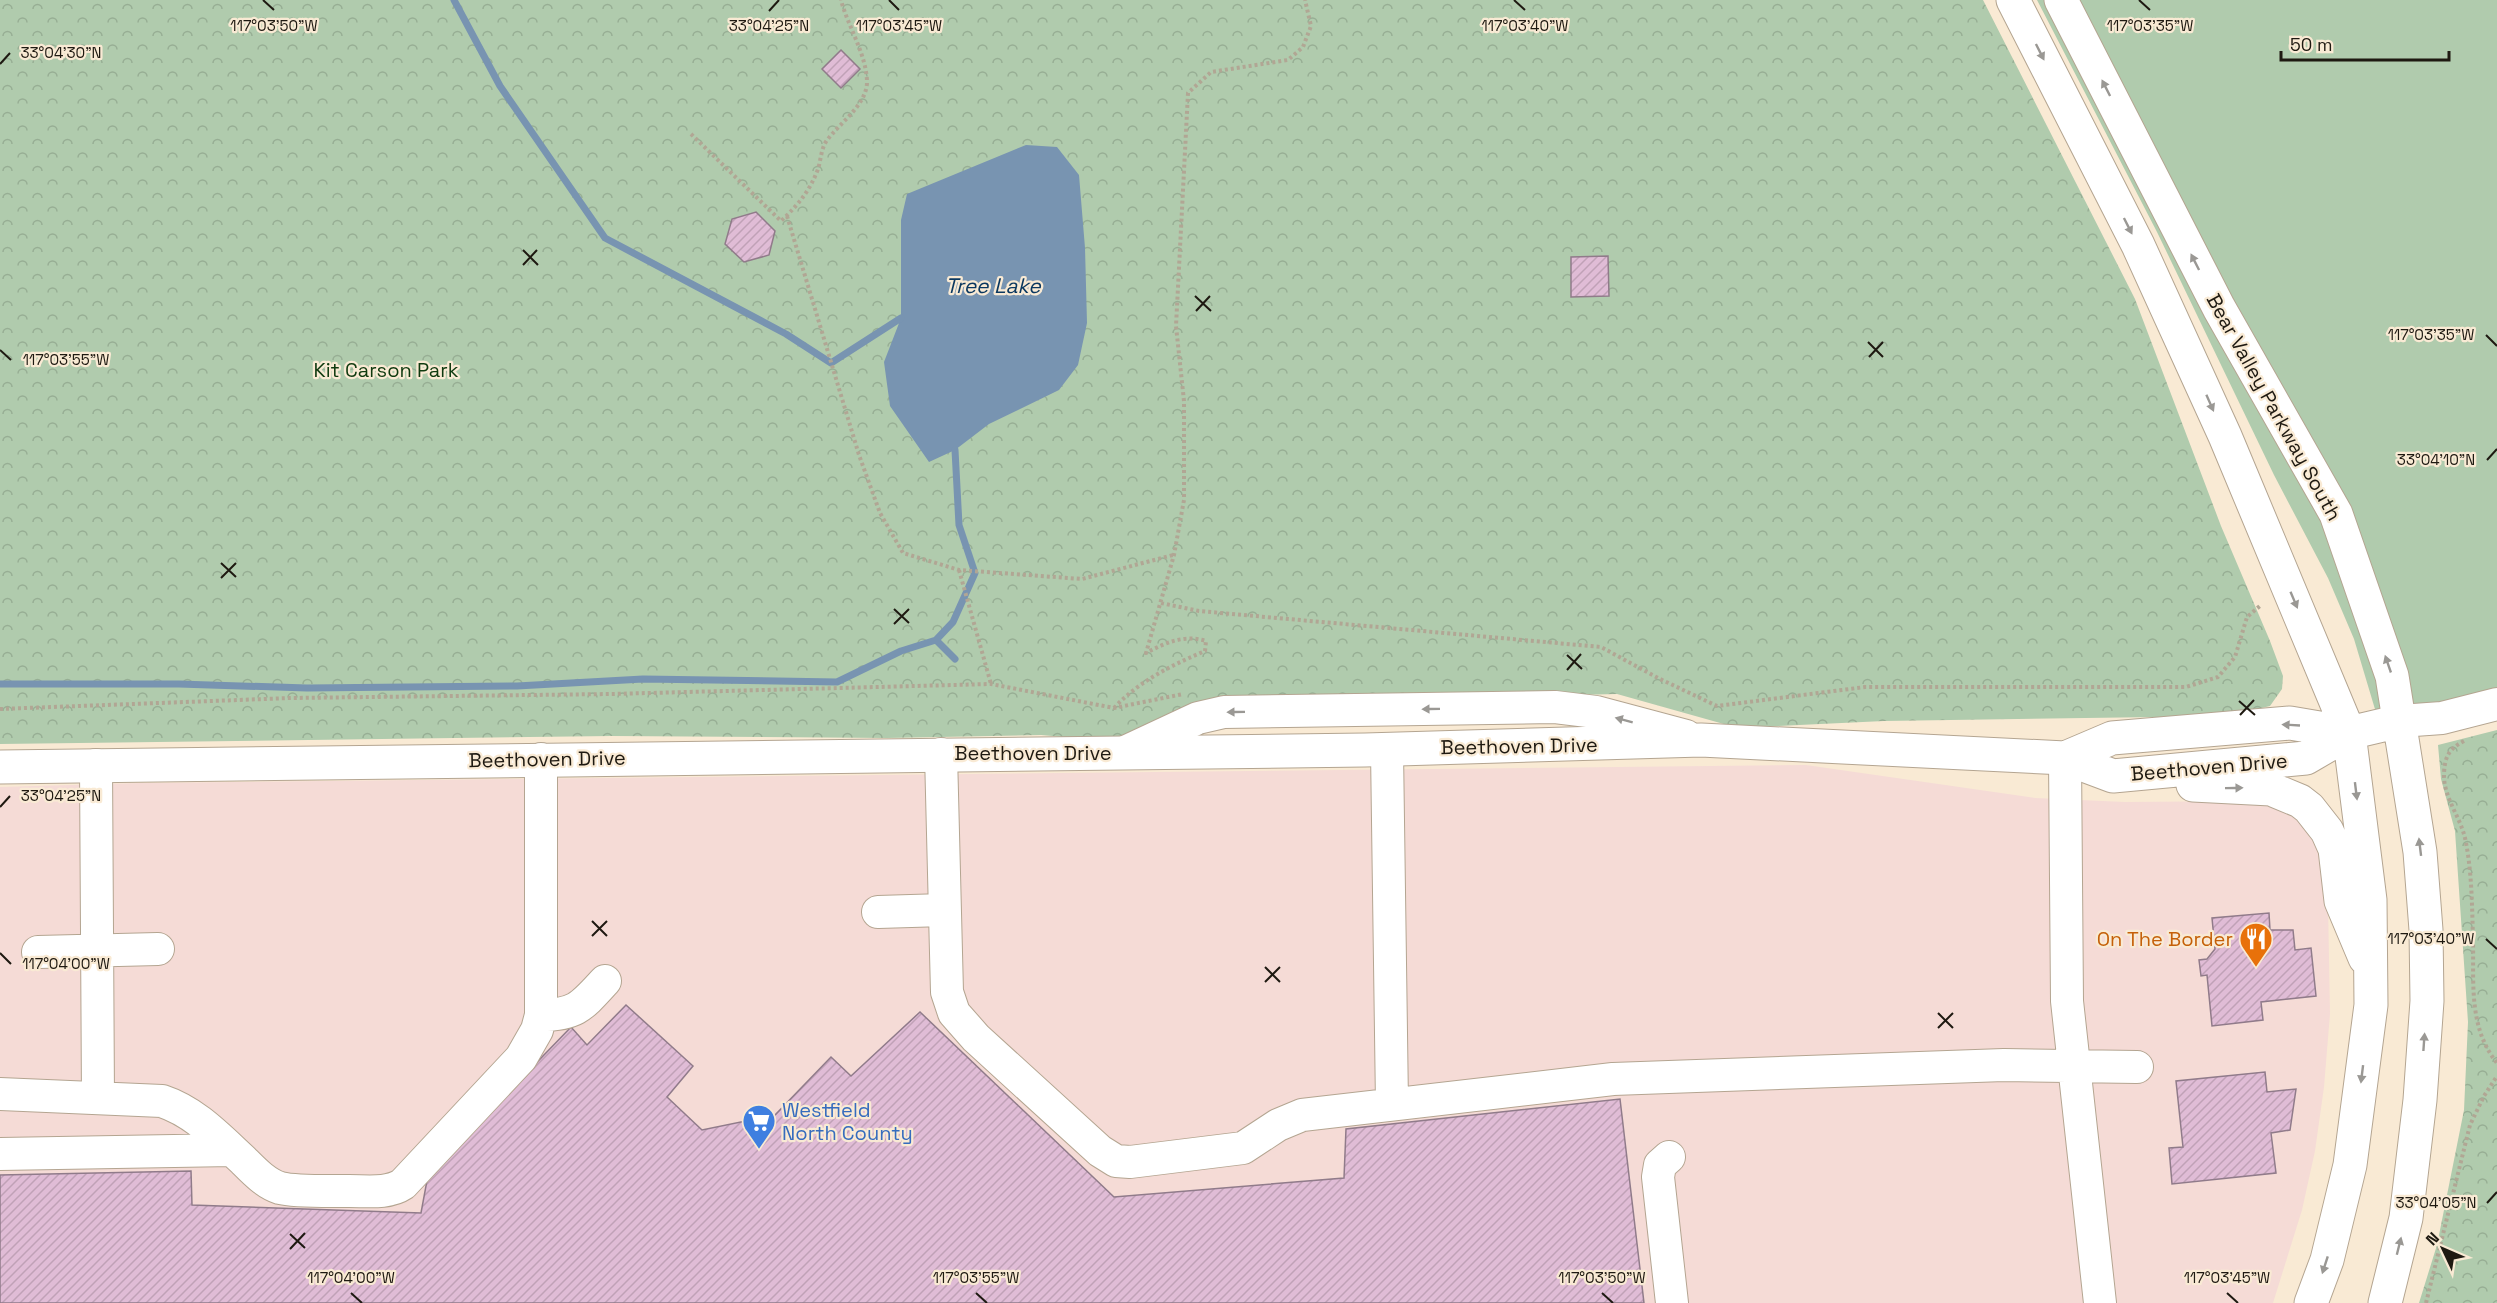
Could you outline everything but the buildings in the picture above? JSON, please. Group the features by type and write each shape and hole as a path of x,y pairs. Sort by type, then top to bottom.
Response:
{"main road":[{"path":"2013,0 2147,266 2225,436 2349,733 2370,900 2371,1005 2350,1165 2327,1260 2311,1303"},
{"name":"Bear Valley Parkway South","path":"2061,0 2219,308 2336,514 2392,676 2421,852 2426,930 2427,1001 2420,1100 2406,1218 2385,1303"},
{"name":"Beethoven Drive","path":"0,767 1387,750 1701,740 2065,758 2114,776 2306,758 2349,733 2400,721"},
{"name":"Beethoven Drive","path":"2065,758 2112,738 2290,723 2349,733"},
{"path":"2114,776 2219,788 2271,789 2300,801 2320,820 2335,849 2341,902 2372,974"}],"street":[{"name":"Beethoven Drive","path":"2400,721 2442,718 2497,704"},
{"path":"1123,753 1198,718 1235,712 1555,707 1596,712 1701,740"},
{"path":"1387,750 1392,1104"},
{"path":"940,754 947,992 954,1013 976,1038 1107,1157 1116,1161 1130,1162 1243,1148 1278,1125 1302,1114 1613,1079 2004,1065 2075,1064 2137,1067"},
{"path":"2065,758 2067,1001 2100,1303"},
{"path":"0,1094 162,1101 193,1115 259,1175 282,1189 388,1191 396,1189 522,1058 537,1030 541,1015 541,759"},
{"path":"96,765 98,1098"},
{"path":"878,912 944,910"},
{"path":"38,952 158,949"},
{"path":"541,1015 562,1015 577,1009 605,981"},
{"path":"0,1154 232,1150"},
{"path":"1669,1157 1660,1165 1658,1177 1672,1303"}],"path":[{"path":"691,134 781,221 787,216 805,197 818,170 825,141 858,105 867,85 862,60 846,20 841,0"},
{"path":"0,709 291,698 623,694 990,684 1114,708 1126,694 1171,666 1205,651 1206,641 1197,638 1172,640 1146,652 1174,555 1184,500 1186,453 1184,401 1176,326 1188,93 1211,72 1287,60 1295,54 1303,47 1311,26 1305,0"},
{"path":"787,216 859,455 880,513 903,552 959,570 1082,579 1174,555"},
{"path":"959,570 990,684"},
{"path":"1161,603 1199,611 1601,647 1717,706 1865,687 2186,687 2218,678 2235,657 2247,617 2261,605"},
{"path":"2472,738 2450,748 2445,760 2444,777 2450,803 2465,837 2476,1020 2486,1049 2497,1063"},
{"path":"2426,1303 2470,1125 2484,1096 2497,1077"}],"shaded area":[{"name":"Westfield North County","path":"1806,765 2035,798 2125,802 2257,801 2291,813 2303,823 2319,846 2328,903 2330,1014 2324,1087 2315,1151 2302,1210 2273,1303 0,1303 0,787 140,783"}],"green space":[{"name":"Kit Carson Park","path":"0,0 1983,0 2135,299 2221,526 2270,641 2283,676 2282,689 2270,706 2228,716 1884,721 1738,728 1617,694 1229,703 1122,742 1041,735 887,738 612,736 0,744"},
{"path":"2037,0 2497,0 2497,707 2383,736 2354,639 2328,578 2274,475 2157,232"},
{"path":"2497,730 2497,1303 2419,1303 2437,1245 2464,1110 2468,1022 2455,831 2441,779 2438,745"}],"water":[{"name":"Tree Lake","path":"1026,145 1057,147 1079,175 1085,248 1087,323 1078,365 1059,390 989,424 955,450 929,462 890,406 884,362 901,318 901,220 907,194"}],"waterway":[{"path":"454,0 500,86 605,238 786,334 831,363 901,318"},
{"path":"0,684 179,684 307,688 517,686 643,679 837,682 901,651 936,640 953,622 975,573 959,525 955,450"},
{"path":"936,640 955,659"}],"place":[{"name":"On The Border","path":"2256,968"},
{"name":"Westfield North County","path":"759,1150"}]}
